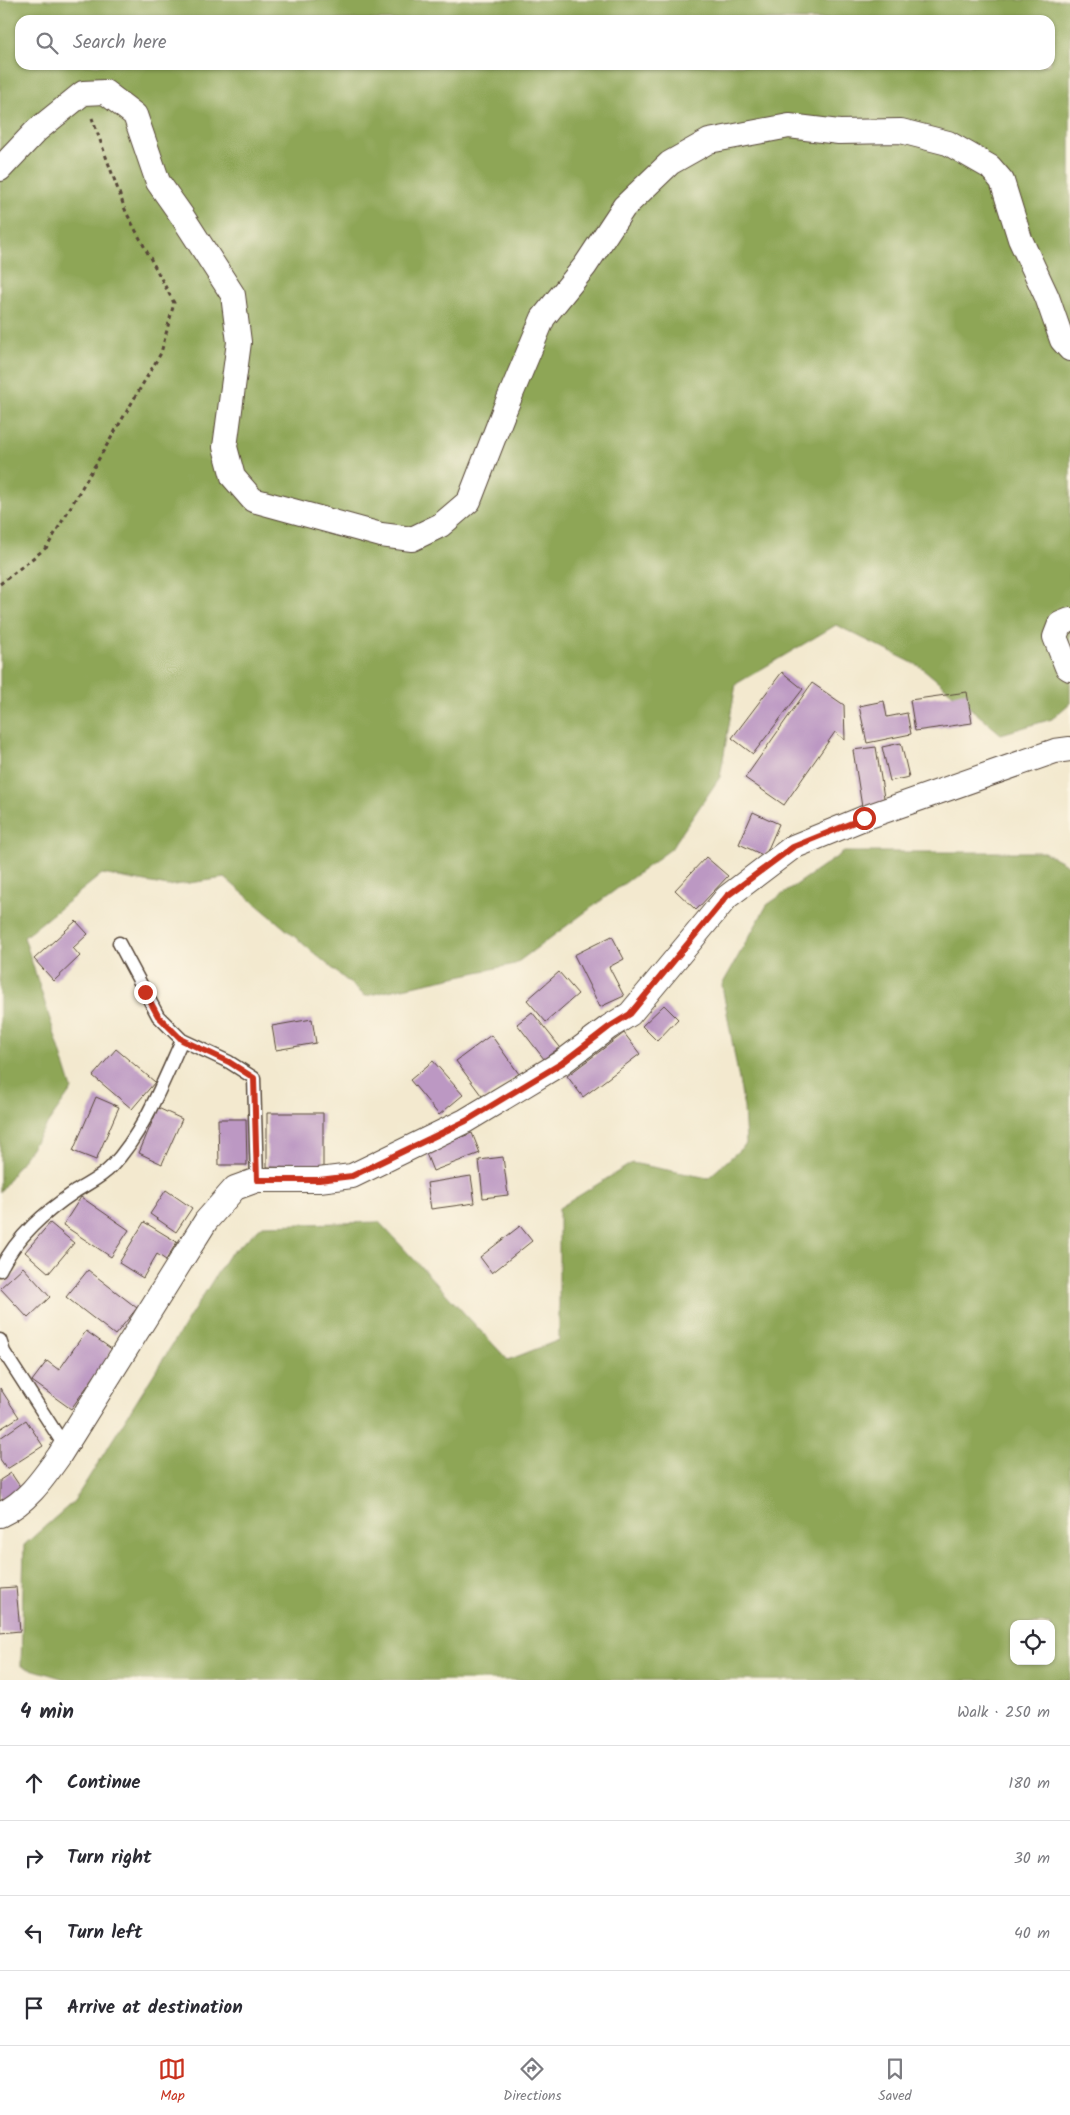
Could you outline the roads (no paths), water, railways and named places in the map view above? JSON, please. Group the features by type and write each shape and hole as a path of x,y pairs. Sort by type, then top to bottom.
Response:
{"street":[{"path":"0,169 36,131 83,93 105,92 135,115 158,182 233,295 239,342 225,447 233,477 253,500 372,532 412,539 442,525 469,502 543,318 585,266 624,207 670,164 709,141 789,126 839,132 901,130 948,143 990,167 1002,181 1020,239 1047,297 1062,340 1070,349"},
{"path":"1070,620 1060,624 1055,637 1067,667 1070,669"},
{"path":"0,1515 14,1508 33,1491 65,1447 206,1221 235,1188 257,1180 319,1180 352,1176 466,1121 562,1063 609,1027 630,1014 727,896 793,847 926,796 1055,751 1070,749"}],"lane":[{"path":"119,943 158,1016 182,1040 229,1062 254,1078 257,1180"},
{"path":"0,1270 8,1255 26,1232 51,1208 110,1168 136,1133 156,1100 182,1040"},
{"path":"0,1343 65,1447"}]}
